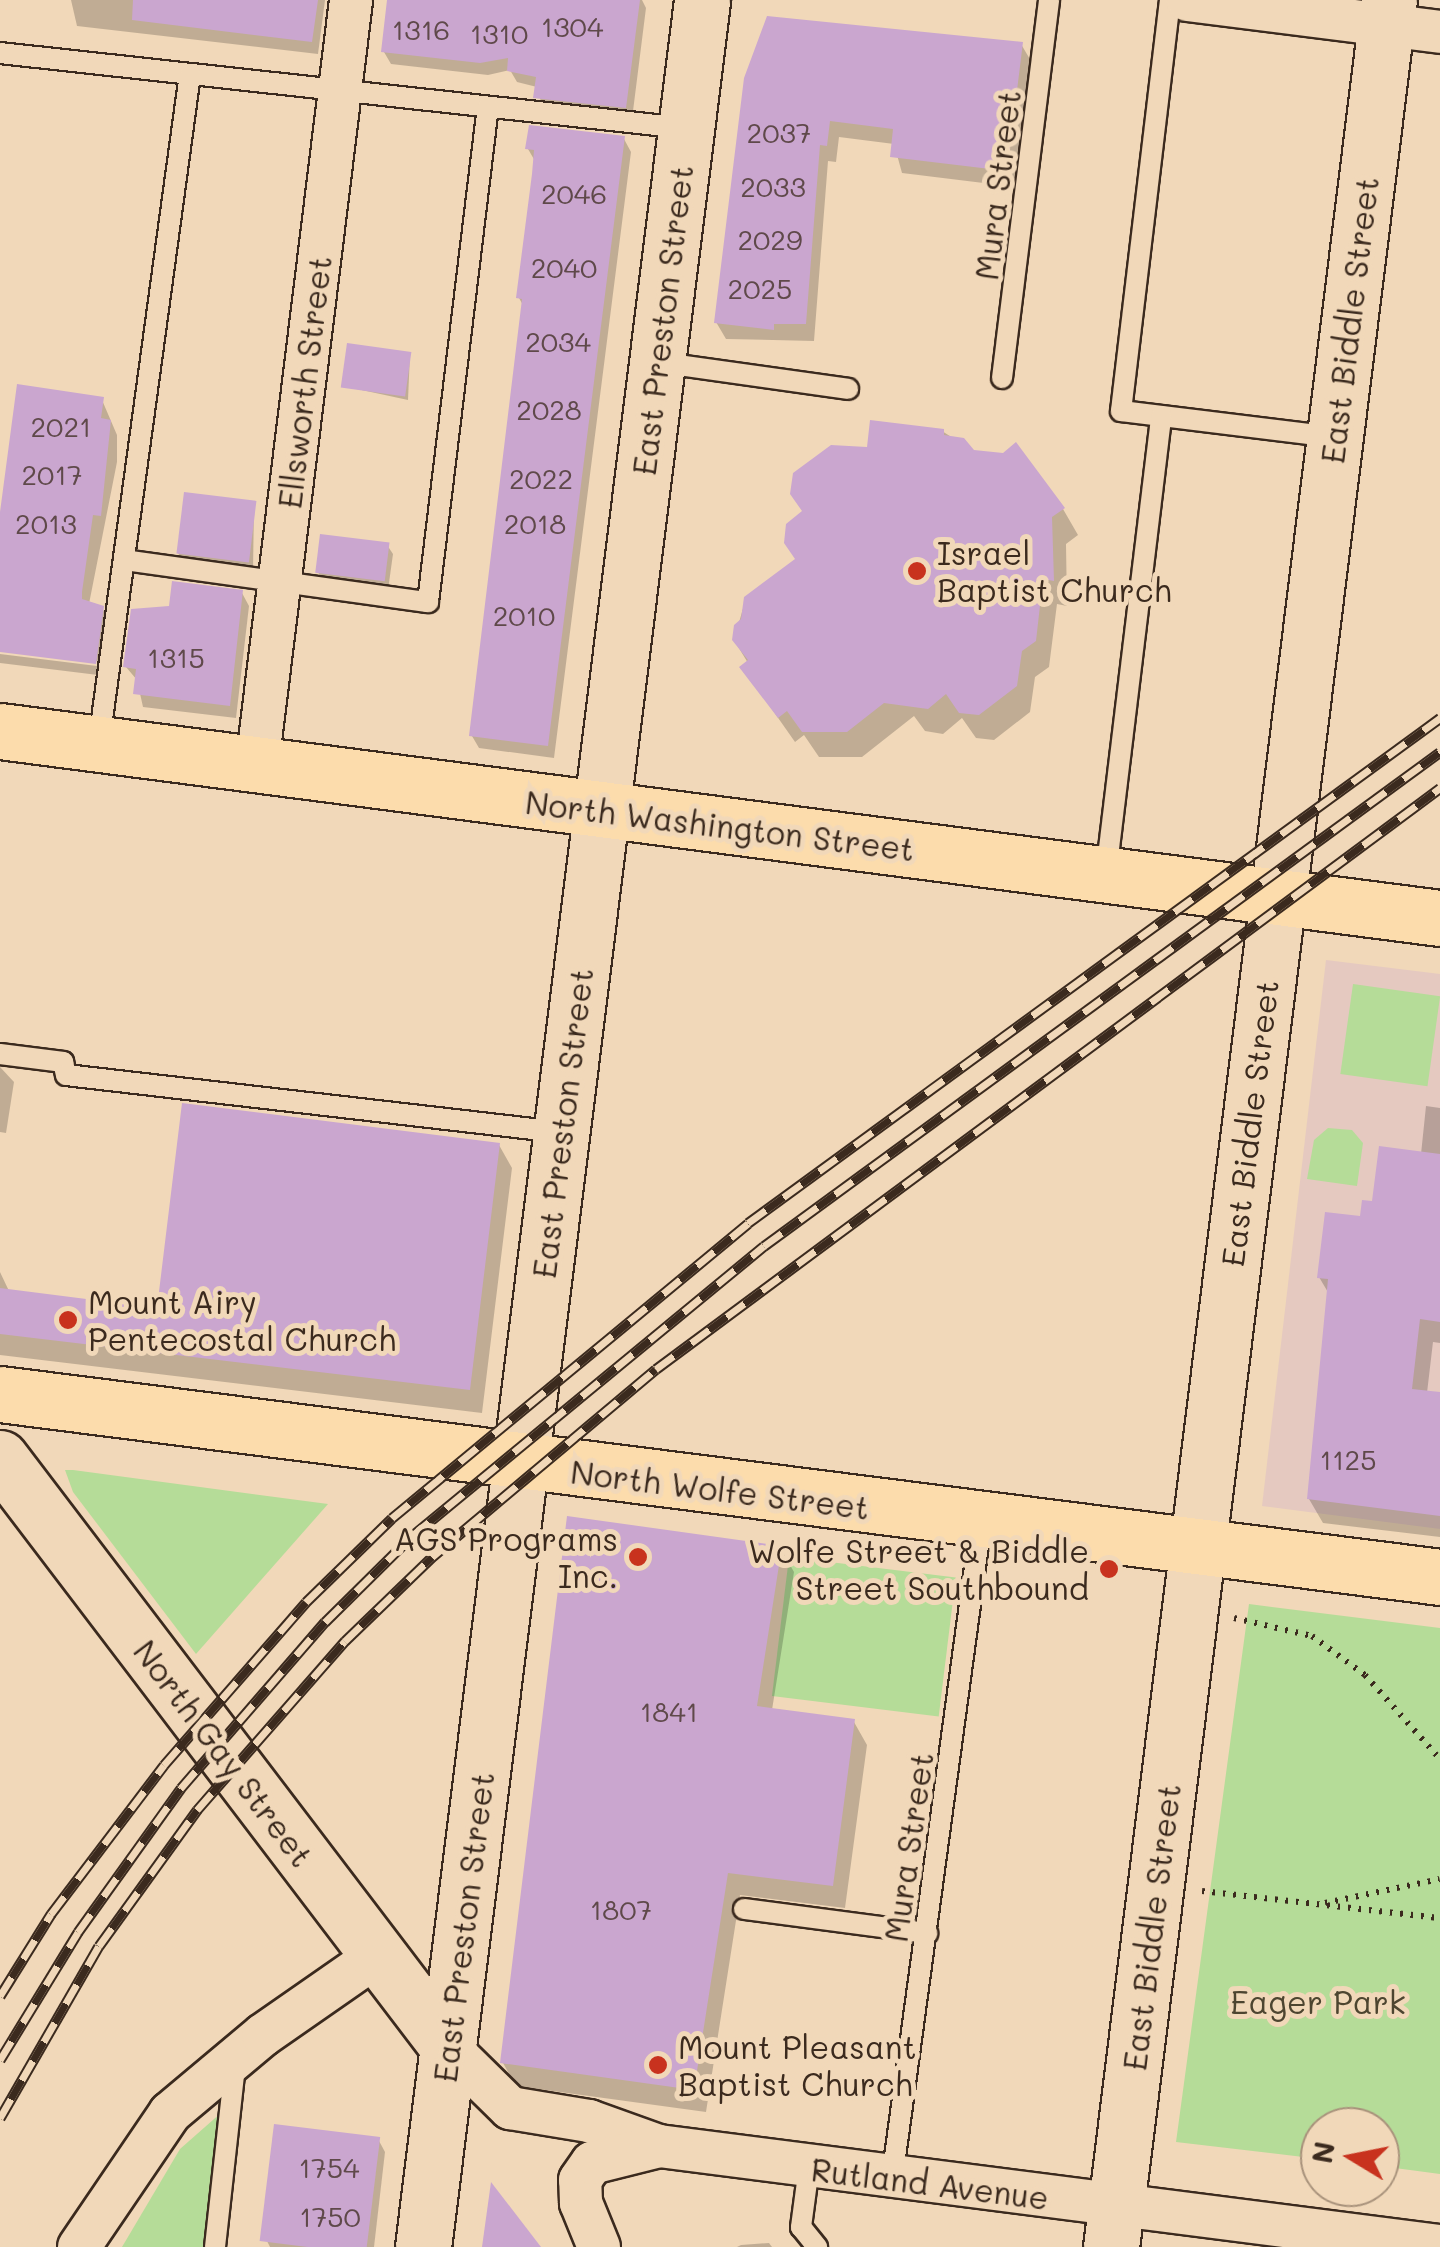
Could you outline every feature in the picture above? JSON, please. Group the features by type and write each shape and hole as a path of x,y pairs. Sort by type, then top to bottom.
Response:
{"main road":[{"name":"North Washington Street","path":"0,731 1440,918"},
{"name":"North Wolfe Street","path":"0,1394 981,1523 1440,1577"}],"street":[{"name":"Ellsworth Street","path":"257,765 351,0"},
{"name":"East Preston Street","path":"423,2247 702,0"},
{"path":"1190,0 1387,12 1440,32"},
{"name":"East Biddle Street","path":"1114,2227 1387,12"},
{"name":"North Gay Street","path":"0,1458 449,2048"},
{"path":"79,2247 170,2114 236,2056 378,1955"},
{"name":"Rutland Avenue","path":"449,2048 510,2108 589,2120 659,2146 892,2179 1114,2227 1440,2246"},
{"path":"599,2247 581,2202 580,2180 603,2158 659,2146"}],"lane":[{"name":"Mura Street","path":"1002,378 1049,0"},
{"path":"1190,0 1121,411 1334,438"},
{"path":"0,53 686,128"},
{"path":"99,744 190,74"},
{"path":"124,560 428,602 488,107"},
{"path":"657,362 848,388"},
{"path":"1106,875 1161,416"},
{"path":"0,1054 64,1062 66,1075 561,1132"},
{"name":"Mura Street","path":"892,2179 981,1523"},
{"path":"744,1909 927,1933"},
{"path":"215,2247 236,2056"},
{"path":"809,2167 802,2227 816,2247"}],"path":[{"path":"1190,1608 1312,1636 1365,1675 1440,1759"},
{"path":"1319,1904 1440,1879"},
{"path":"1156,1886 1440,1918"}],"shaded area":[{"path":"1326,960 1440,974 1440,1529 1262,1506"}],"green space":[{"path":"1353,984 1440,996 1427,1086 1340,1074"},
{"path":"1328,1128 1352,1130 1363,1143 1357,1186 1307,1179 1314,1140"},
{"path":"65,1470 328,1504 196,1654 73,1492"},
{"path":"789,1557 956,1577 939,1716 772,1696"},
{"name":"Eager Park","path":"1249,1604 1440,1628 1440,2174 1400,2169 1400,2107 1300,2107 1300,2157 1176,2142"},
{"path":"222,2112 207,2247 122,2247 180,2149"}],"building":[{"path":"133,0 318,0 312,42 132,20"},
{"path":"387,0 640,0 626,108 533,98 536,77 507,71 508,58 480,63 381,52"},
{"path":"767,16 1023,42 1007,171 890,157 893,129 830,121 827,146 820,145 806,324 774,324 774,330 714,323 744,78"},
{"path":"529,125 625,136 548,746 469,736 522,299 516,298 534,150 525,149"},
{"path":"347,343 411,352 405,397 341,388"},
{"path":"17,384 104,397 101,418 111,420 101,516 93,515 82,592 82,599 104,606 96,664 0,652 0,512"},
{"name":"Israel Baptist Church","path":"870,420 944,429 944,435 964,438 974,450 1003,453 1016,442 1065,508 1052,517 1054,581 1043,579 1036,641 1022,651 1017,686 979,715 959,713 946,694 928,709 884,703 847,732 802,732 787,711 778,718 739,667 748,660 732,640 734,625 741,619 744,597 795,559 784,543 786,524 802,511 790,494 793,473 831,445 867,447"},
{"path":"184,492 256,501 249,562 176,554"},
{"path":"320,534 389,543 385,581 315,573"},
{"path":"172,581 243,590 230,706 133,694 136,669 123,667 131,609 169,606"},
{"path":"182,1103 500,1143 470,1390 0,1334 0,1288 157,1308"},
{"path":"1379,1146 1440,1154 1440,1322 1420,1319 1412,1389 1440,1392 1440,1516 1307,1499 1328,1279 1317,1278 1325,1212 1360,1216 1362,1200 1372,1201"},
{"path":"567,1516 782,1546 757,1706 855,1719 833,1886 728,1873 694,2090 500,2063"},
{"path":"274,2124 380,2137 367,2247 308,2247 260,2241"},
{"path":"491,2182 541,2247 482,2247"}],"railway":[{"path":"0,1996 51,1914 164,1765 306,1602 392,1518 748,1223 1440,718"},
{"path":"0,2060 78,1932 181,1788 325,1622 412,1536 764,1246 1440,752"},
{"path":"0,2118 99,1946 197,1810 345,1641 432,1557 656,1369 1440,788"}],"place":[{"name":"Israel Baptist Church","path":"917,571"},
{"name":"Mount Airy Pentecostal Church","path":"68,1320"},
{"name":"AGS Programs Inc.","path":"638,1557"},
{"name":"Wolfe Street & Biddle Street Southbound","path":"1109,1569"},
{"name":"Mount Pleasant Baptist Church","path":"658,2065"}]}
